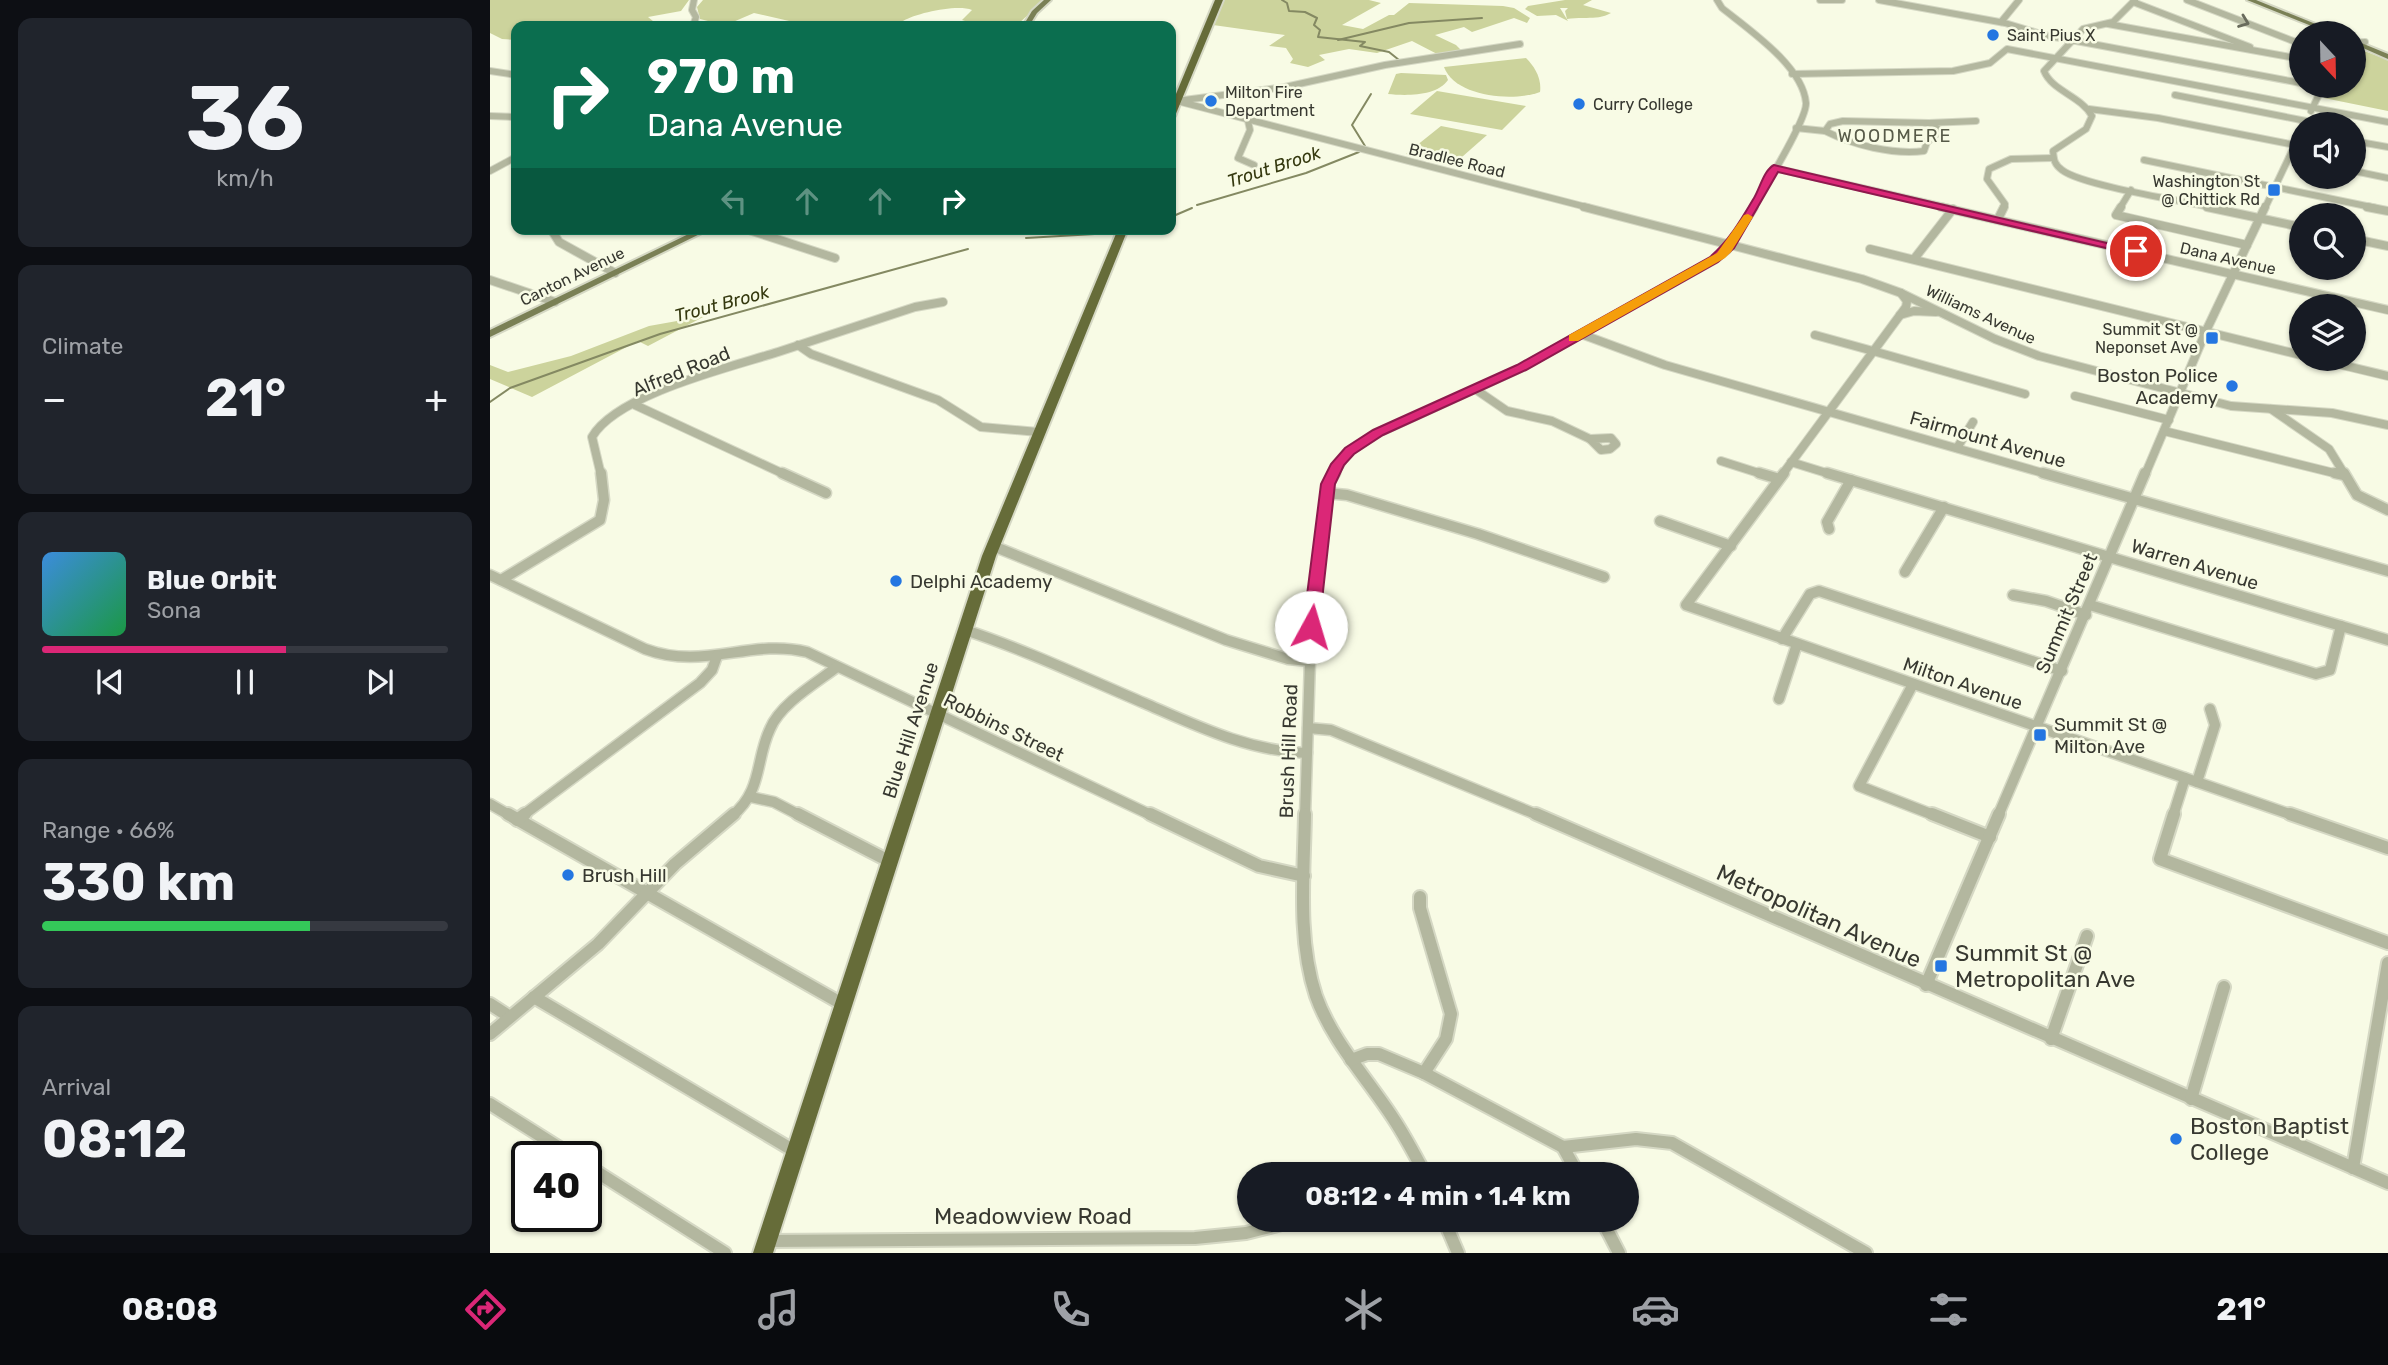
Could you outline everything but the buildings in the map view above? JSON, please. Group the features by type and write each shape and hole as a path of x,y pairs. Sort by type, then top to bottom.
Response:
{"highway":[{"path":"1176,97 1219,0"},
{"name":"Blue Hill Avenue","path":"765,1247 993,546 1120,235"}],"main road":[{"path":"1029,21 1034,12 1048,0"},
{"path":"2250,0 2304,21"},
{"path":"2261,0 2315,21"},
{"path":"2366,43 2388,54"},
{"path":"2366,46 2388,54"},
{"name":"Canton Avenue","path":"490,334 694,235"}],"street":[{"path":"694,0 692,10 695,21"},
{"name":"Brush Hill Road","path":"1418,1162 1394,1119 1329,1024 1313,988 1306,940 1304,876 1311,621 1326,493 1338,464 1357,445 1391,426 1521,368 1714,260 1730,244 1761,195 1804,114 1806,105 1792,74 1769,46 1727,12 1717,0"},
{"path":"1820,0 1842,0"},
{"path":"1879,0 2001,22 2072,41 2289,81"},
{"path":"1923,8 1932,0"},
{"path":"2001,22 2019,0"},
{"path":"2187,0 2289,39"},
{"path":"2257,53 2247,46 2134,1 2116,21 2086,28 2044,71 2045,76 2080,99 2089,109 2092,118 2089,126 2054,149 2052,158 2058,167 2076,177 2289,224"},
{"path":"2108,24 2289,57"},
{"path":"1176,101 1285,87 1385,65 1520,44"},
{"path":"1792,74 1953,71 1990,63 2007,49 2388,122"},
{"path":"490,71 511,74"},
{"path":"2175,95 2289,118"},
{"path":"2311,112 2318,98"},
{"name":"Bradlee Road","path":"1176,102 1730,244"},
{"path":"2089,109 2158,118 2289,144"},
{"path":"490,116 511,117"},
{"path":"1248,121 1249,132 1238,158 1254,165"},
{"path":"1825,131 1830,124 1843,121 1976,121"},
{"path":"1796,128 1825,131 1843,140 1921,153 1927,142 1941,131 1929,123"},
{"path":"1249,132 1264,125"},
{"path":"2366,143 2388,147"},
{"path":"1998,219 2005,204 1987,179 1989,169 2013,159 2052,158"},
{"name":"Summit Street","path":"1926,985 2206,331 2289,158"},
{"path":"490,171 511,160"},
{"path":"2144,160 2388,211"},
{"name":"Dana Avenue","path":"1774,168 2388,310"},
{"path":"2366,173 2388,178"},
{"path":"2132,190 2116,215 2248,245"},
{"path":"1914,259 1953,209"},
{"path":"555,235 559,242 615,273"},
{"path":"764,235 835,258"},
{"path":"2366,241 2388,246"},
{"name":"Williams Avenue","path":"1730,244 1852,276 1901,293 2026,352 2237,407 2341,415 2388,425"},
{"path":"1870,249 2289,352"},
{"path":"490,280 555,302"},
{"path":"1660,521 1731,546 1908,303 1901,293"},
{"name":"Alfred Road","path":"501,580 600,520 604,499 593,432 604,421 680,384 920,305 943,302"},
{"path":"1899,316 1919,311 1946,314"},
{"name":"Fairmount Avenue","path":"1581,334 1660,364 2388,571"},
{"path":"1815,335 2025,394"},
{"path":"798,345 811,354 938,400 981,427 1038,432"},
{"path":"2366,371 2388,376"},
{"path":"1475,389 1504,410 1552,421 1590,439"},
{"path":"2076,396 2169,420"},
{"path":"635,405 826,493"},
{"path":"2271,409 2329,449 2357,495 2388,510"},
{"path":"1957,448 1973,422"},
{"path":"2164,431 2344,475"},
{"path":"1721,461 1779,480"},
{"name":"Warren Avenue","path":"1791,462 2388,640"},
{"path":"1829,529 1827,522 1851,480"},
{"path":"1326,493 1347,495 1478,534 1604,577"},
{"path":"1905,572 1944,507"},
{"path":"993,546 1226,640 1288,659 1310,661"},
{"name":"Milton Avenue","path":"1731,546 1686,606 2388,848"},
{"name":"Robbins Street","path":"490,575 659,654 682,658 717,656 767,648 792,648 1259,866 1304,876"},
{"path":"1782,639 1810,594 1819,591 2062,671"},
{"path":"2013,595 2088,610 2316,674 2330,670 2341,626"},
{"path":"965,630 1007,644 1224,738 1280,752 1307,753"},
{"path":"1779,699 1797,644"},
{"path":"517,820 700,684 712,670 717,656"},
{"path":"490,1034 609,933 676,864 738,812 751,797 764,740 774,720 793,700 837,667"},
{"path":"1913,684 1859,786 1990,837"},
{"path":"2197,782 2215,725 2210,709"},
{"name":"Metropolitan Avenue","path":"1308,728 1331,730 1524,809 2388,1184"},
{"path":"2185,778 2160,859 2388,943"},
{"path":"751,797 774,802 890,861"},
{"path":"490,804 646,895 844,1005"},
{"path":"1420,897 1420,908 1451,1014 1446,1039 1424,1073"},
{"path":"2051,1039 2087,936"},
{"path":"2353,1168 2388,963"},
{"path":"2191,1099 2224,987"},
{"path":"534,997 796,1152"},
{"path":"490,1004 510,1017"},
{"path":"1352,1059 1367,1054 1379,1054 1424,1073 1563,1147 1571,1162"},
{"path":"490,1104 549,1141"},
{"path":"1563,1147 1636,1139 1672,1143 1866,1253"},
{"path":"602,1175 725,1253"},
{"name":"Meadowview Road","path":"765,1247 1195,1238 1250,1232"},
{"path":"1449,1232 1458,1253"},
{"path":"1608,1232 1619,1253"}],"green space":[{"path":"490,0 689,0 681,11 648,17 653,21 511,21 511,40 502,39 490,33"},
{"path":"703,0 1045,0 1021,21 965,21 962,20 972,10 957,8 927,12 903,21 789,21 754,13 735,21 708,21 700,19 697,7"},
{"path":"1224,0 1369,0 1381,3 1342,25 1363,29 1394,15 1409,3 1503,6 1514,8 1530,18 1527,23 1514,18 1472,32 1464,27 1435,35 1456,45 1463,52 1441,56 1412,41 1377,53 1349,49 1319,55 1325,60 1308,67 1290,63 1293,59 1286,48 1269,46 1285,35 1213,25"},
{"path":"1565,0 1592,0 1583,5 1611,13 1595,18 1567,19 1565,11 1568,8 1560,8 1568,21 1556,15 1537,16 1525,9 1528,6"},
{"path":"2366,52 2388,60 2388,111 2324,98 2366,98"},
{"path":"1526,58 1537,73 1540,92 1515,97 1472,91 1450,77 1444,67"},
{"path":"1396,74 1446,75 1448,80 1429,92 1412,95 1388,94"},
{"path":"1437,91 1526,106 1502,130 1410,114"},
{"path":"1441,126 1487,135 1454,164 1406,154"},
{"path":"705,316 648,346 638,341 532,397 490,379 490,365 508,372 571,356 649,326"}],"waterway":[{"name":"Trout Brook","path":"1282,0 1287,3 1289,11 1305,12 1317,18 1314,25 1320,30 1318,37 1341,39"},
{"path":"1341,39 1409,23 1482,18"},
{"name":"Trout Brook","path":"1341,39 1365,42 1360,46 1389,52 1399,60"},
{"name":"Trout Brook","path":"1365,146 1352,125 1371,94"},
{"name":"Trout Brook","path":"1197,205 1306,173 1359,152"},
{"name":"Trout Brook","path":"1176,215 1192,208"},
{"name":"Trout Brook","path":"1026,238 1078,235"},
{"name":"Trout Brook","path":"490,402 510,388 660,334 968,249"}],"slow traffic":[{"path":"1574,338 1714,260 1727,249 1748,217"}],"place":[{"name":"Saint Pius X","path":"1993,35"},
{"name":"Milton Fire Department","path":"1211,101"},
{"name":"Curry College","path":"1579,104"},
{"name":"Washington St @ Chittick Rd","path":"2274,190"},
{"name":"Summit St @ Neponset Ave","path":"2212,338"},
{"name":"Boston Police Academy","path":"2232,386"},
{"name":"Delphi Academy","path":"896,581"},
{"name":"Summit St @ Milton Ave","path":"2040,735"},
{"name":"Brush Hill","path":"568,875"},
{"name":"Summit St @ Metropolitan Ave","path":"1941,966"},
{"name":"Boston Baptist College","path":"2176,1139"}],"district":[{"name":"WOODMERE","path":"1895,136"}],"route":[{"path":"1311,627 1326,493 1333,472 1349,451 1378,432 1521,368 1714,260 1728,248 1761,195 1774,168 2136,251"}]}
